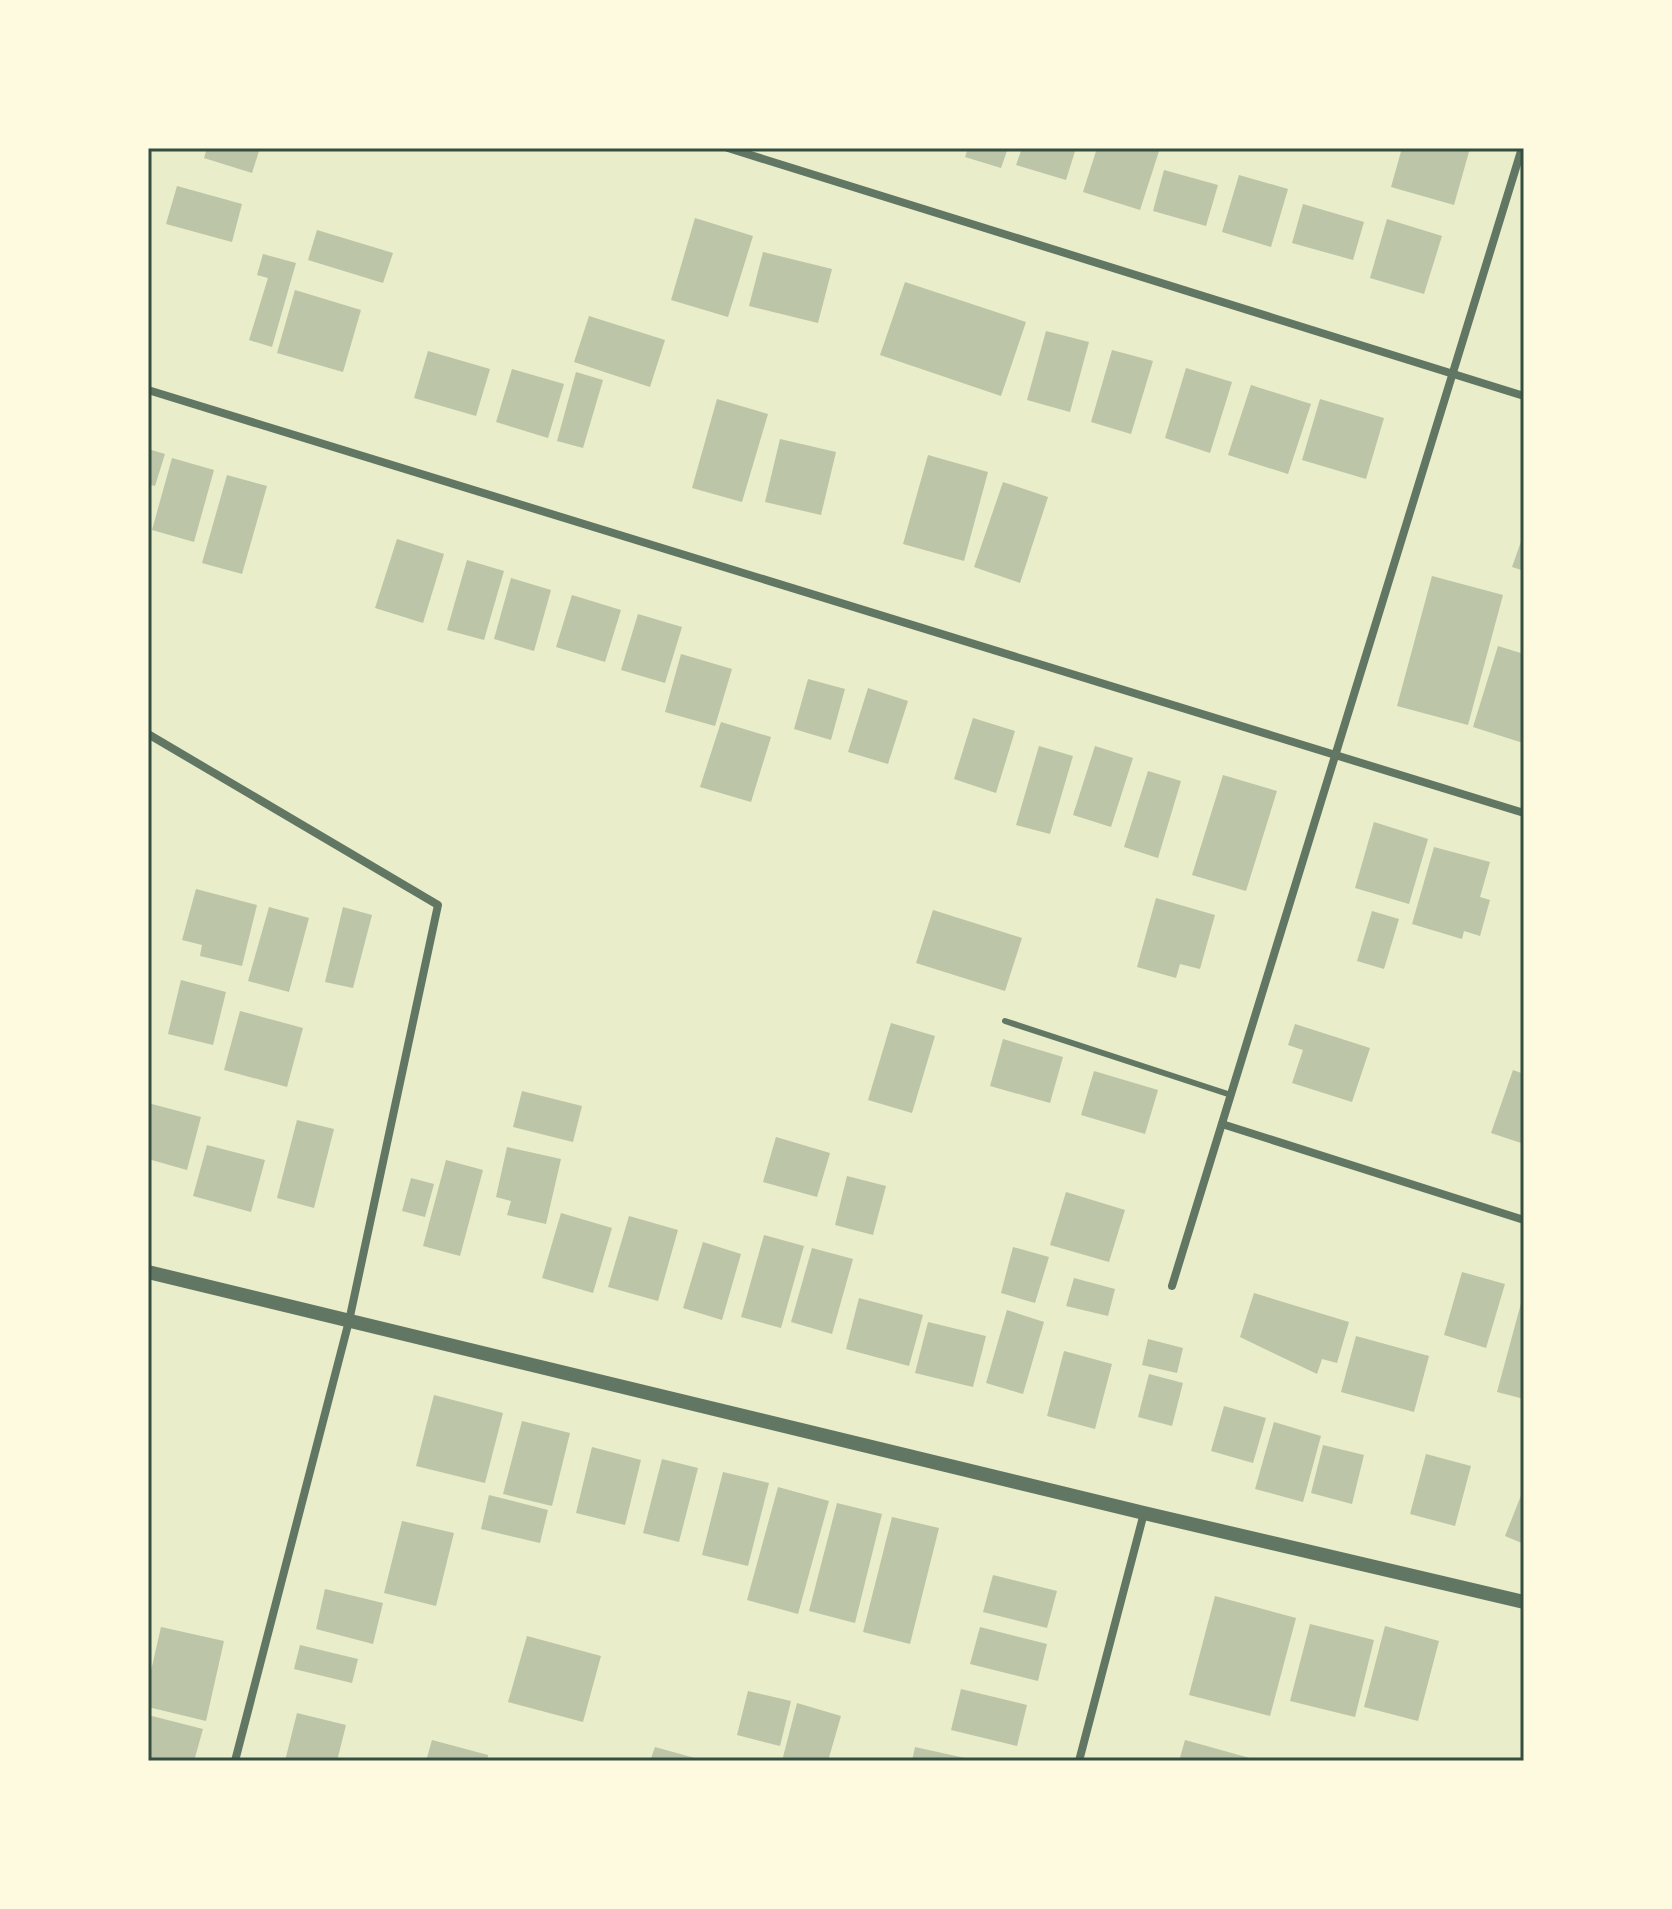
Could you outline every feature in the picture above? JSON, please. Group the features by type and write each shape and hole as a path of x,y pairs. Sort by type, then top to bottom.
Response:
{"street":[{"path":"728,148 1524,396"},
{"path":"1172,1286 1522,148"},
{"path":"148,390 1524,813"},
{"path":"148,734 438,905 349,1321 235,1761"},
{"path":"1222,1124 1524,1220"},
{"path":"148,1272 1524,1602"},
{"path":"1079,1761 1144,1513"}],"lane":[{"path":"1005,1021 1231,1095"}],"building":[{"path":"207,148 260,148 252,173 204,158"},
{"path":"968,148 1008,148 1001,168 965,157"},
{"path":"1022,148 1076,148 1066,180 1016,165"},
{"path":"1097,148 1160,148 1140,210 1083,192"},
{"path":"1402,148 1470,148 1454,205 1391,187"},
{"path":"1164,170 1218,185 1206,226 1153,211"},
{"path":"1239,175 1288,189 1271,247 1222,232"},
{"path":"177,186 242,204 232,242 166,224"},
{"path":"1303,204 1364,222 1353,260 1292,243"},
{"path":"695,218 753,236 728,317 671,300"},
{"path":"1387,219 1442,236 1424,294 1370,278"},
{"path":"317,230 393,253 383,283 308,260"},
{"path":"763,252 832,269 818,323 749,306"},
{"path":"263,254 296,263 272,347 249,340 268,278 257,275"},
{"path":"905,282 1026,322 1001,396 880,355"},
{"path":"295,290 361,310 343,372 277,353"},
{"path":"589,316 665,340 650,387 574,362"},
{"path":"1046,331 1089,342 1070,412 1027,400"},
{"path":"1112,350 1153,361 1131,434 1091,422"},
{"path":"428,351 490,369 476,416 414,398"},
{"path":"1186,368 1232,382 1210,453 1165,438"},
{"path":"512,369 564,384 548,438 496,422"},
{"path":"576,372 603,380 583,448 557,441"},
{"path":"1251,385 1311,404 1288,474 1228,455"},
{"path":"717,399 768,414 742,502 692,488"},
{"path":"1320,399 1384,418 1366,479 1302,460"},
{"path":"780,439 836,452 821,515 765,502"},
{"path":"148,449 165,454 155,486 148,484"},
{"path":"928,455 988,472 964,561 903,544"},
{"path":"172,458 214,470 194,542 152,530"},
{"path":"227,475 267,486 242,574 202,563"},
{"path":"1003,482 1048,497 1020,583 974,567"},
{"path":"1524,533 1524,571 1512,567"},
{"path":"397,539 444,554 423,623 375,608"},
{"path":"467,560 504,571 484,640 447,630"},
{"path":"1432,576 1503,595 1468,725 1397,706"},
{"path":"511,578 551,590 534,651 494,639"},
{"path":"572,595 621,610 605,662 556,647"},
{"path":"638,614 682,627 665,683 621,670"},
{"path":"1498,646 1524,654 1523,743 1473,727"},
{"path":"681,654 732,669 715,726 665,712"},
{"path":"808,679 845,689 831,740 794,729"},
{"path":"868,688 908,701 888,764 848,752"},
{"path":"973,718 1015,731 996,793 954,779"},
{"path":"721,722 771,737 751,802 700,787"},
{"path":"1039,746 1073,756 1050,834 1016,825"},
{"path":"1095,746 1133,758 1111,827 1073,815"},
{"path":"1148,771 1181,781 1158,858 1124,847"},
{"path":"1223,775 1277,791 1246,891 1192,875"},
{"path":"1374,822 1428,839 1409,904 1355,888"},
{"path":"1434,847 1490,862 1480,897 1490,900 1480,936 1464,931 1462,939 1412,924"},
{"path":"196,889 257,905 242,966 200,956 202,945 182,940"},
{"path":"1156,898 1215,915 1200,969 1180,964 1176,978 1137,967"},
{"path":"269,907 309,918 289,992 248,981"},
{"path":"343,907 372,915 353,988 325,982"},
{"path":"933,910 1022,938 1005,991 916,963"},
{"path":"1372,911 1399,919 1384,969 1357,961"},
{"path":"181,980 226,992 213,1045 168,1034"},
{"path":"240,1011 303,1028 287,1087 224,1070"},
{"path":"891,1023 935,1036 912,1113 868,1100"},
{"path":"1295,1024 1370,1048 1352,1102 1292,1083 1303,1050 1288,1045"},
{"path":"1003,1039 1063,1057 1050,1103 990,1086"},
{"path":"1513,1070 1524,1074 1524,1144 1491,1133"},
{"path":"1094,1071 1158,1090 1145,1134 1081,1115"},
{"path":"522,1091 582,1106 573,1142 513,1127"},
{"path":"148,1103 201,1117 187,1170 148,1159"},
{"path":"297,1120 334,1129 314,1208 277,1198"},
{"path":"776,1137 830,1153 817,1197 763,1182"},
{"path":"207,1145 265,1160 251,1212 193,1196"},
{"path":"507,1147 561,1159 546,1224 507,1215 511,1201 496,1197"},
{"path":"446,1160 483,1170 460,1256 423,1246"},
{"path":"847,1176 886,1186 873,1235 835,1225"},
{"path":"411,1178 434,1184 425,1217 402,1211"},
{"path":"1066,1192 1125,1210 1109,1262 1050,1245"},
{"path":"561,1213 612,1228 593,1293 542,1278"},
{"path":"629,1216 678,1230 658,1301 608,1287"},
{"path":"764,1235 804,1246 781,1328 741,1317"},
{"path":"703,1242 741,1254 722,1320 683,1308"},
{"path":"1013,1247 1049,1257 1035,1303 1001,1293"},
{"path":"812,1248 853,1259 832,1334 791,1322"},
{"path":"1462,1272 1505,1284 1486,1348 1444,1335"},
{"path":"1074,1278 1115,1289 1108,1316 1066,1306"},
{"path":"1254,1293 1349,1322 1337,1363 1322,1359 1317,1374 1240,1337"},
{"path":"1524,1297 1524,1399 1497,1392"},
{"path":"859,1298 923,1315 909,1366 846,1349"},
{"path":"1007,1310 1044,1322 1023,1394 986,1383"},
{"path":"928,1322 986,1336 973,1387 915,1373"},
{"path":"1356,1336 1429,1356 1414,1412 1341,1392"},
{"path":"1148,1339 1183,1348 1177,1373 1142,1365"},
{"path":"1064,1351 1112,1364 1095,1429 1047,1416"},
{"path":"1149,1374 1183,1383 1172,1426 1138,1417"},
{"path":"434,1395 503,1413 485,1483 416,1466"},
{"path":"1224,1406 1266,1418 1253,1463 1211,1451"},
{"path":"522,1421 570,1433 552,1506 503,1494"},
{"path":"1274,1422 1321,1436 1303,1502 1255,1489"},
{"path":"1323,1445 1364,1455 1352,1504 1311,1493"},
{"path":"592,1447 641,1460 625,1525 576,1513"},
{"path":"1426,1454 1471,1466 1455,1526 1410,1514"},
{"path":"662,1459 698,1468 679,1542 643,1533"},
{"path":"723,1472 769,1483 748,1566 702,1555"},
{"path":"778,1487 829,1501 798,1614 747,1600"},
{"path":"1524,1494 1524,1544 1505,1536"},
{"path":"489,1495 548,1510 540,1543 481,1529"},
{"path":"837,1503 882,1514 855,1623 809,1611"},
{"path":"892,1517 939,1528 910,1644 863,1632"},
{"path":"402,1521 454,1533 436,1606 384,1593"},
{"path":"993,1575 1057,1591 1047,1628 983,1612"},
{"path":"325,1589 383,1603 373,1644 316,1629"},
{"path":"1215,1596 1296,1618 1270,1716 1189,1695"},
{"path":"1310,1624 1374,1640 1355,1717 1290,1701"},
{"path":"1385,1626 1439,1641 1418,1721 1364,1707"},
{"path":"161,1627 224,1641 206,1721 148,1707 148,1684"},
{"path":"980,1627 1047,1644 1038,1681 970,1664"},
{"path":"527,1636 601,1656 583,1722 508,1702"},
{"path":"300,1645 358,1659 352,1683 294,1669"},
{"path":"961,1689 1027,1705 1017,1746 951,1730"},
{"path":"748,1691 791,1701 780,1746 737,1735"},
{"path":"797,1703 841,1716 828,1761 782,1761"},
{"path":"297,1713 346,1725 337,1761 285,1761"},
{"path":"148,1715 203,1729 194,1761 148,1761"},
{"path":"432,1740 488,1755 487,1761 426,1761"},
{"path":"1185,1740 1257,1760 1257,1761 1179,1761"},
{"path":"655,1747 702,1760 702,1761 650,1761"},
{"path":"915,1747 974,1760 974,1761 912,1761"}]}
